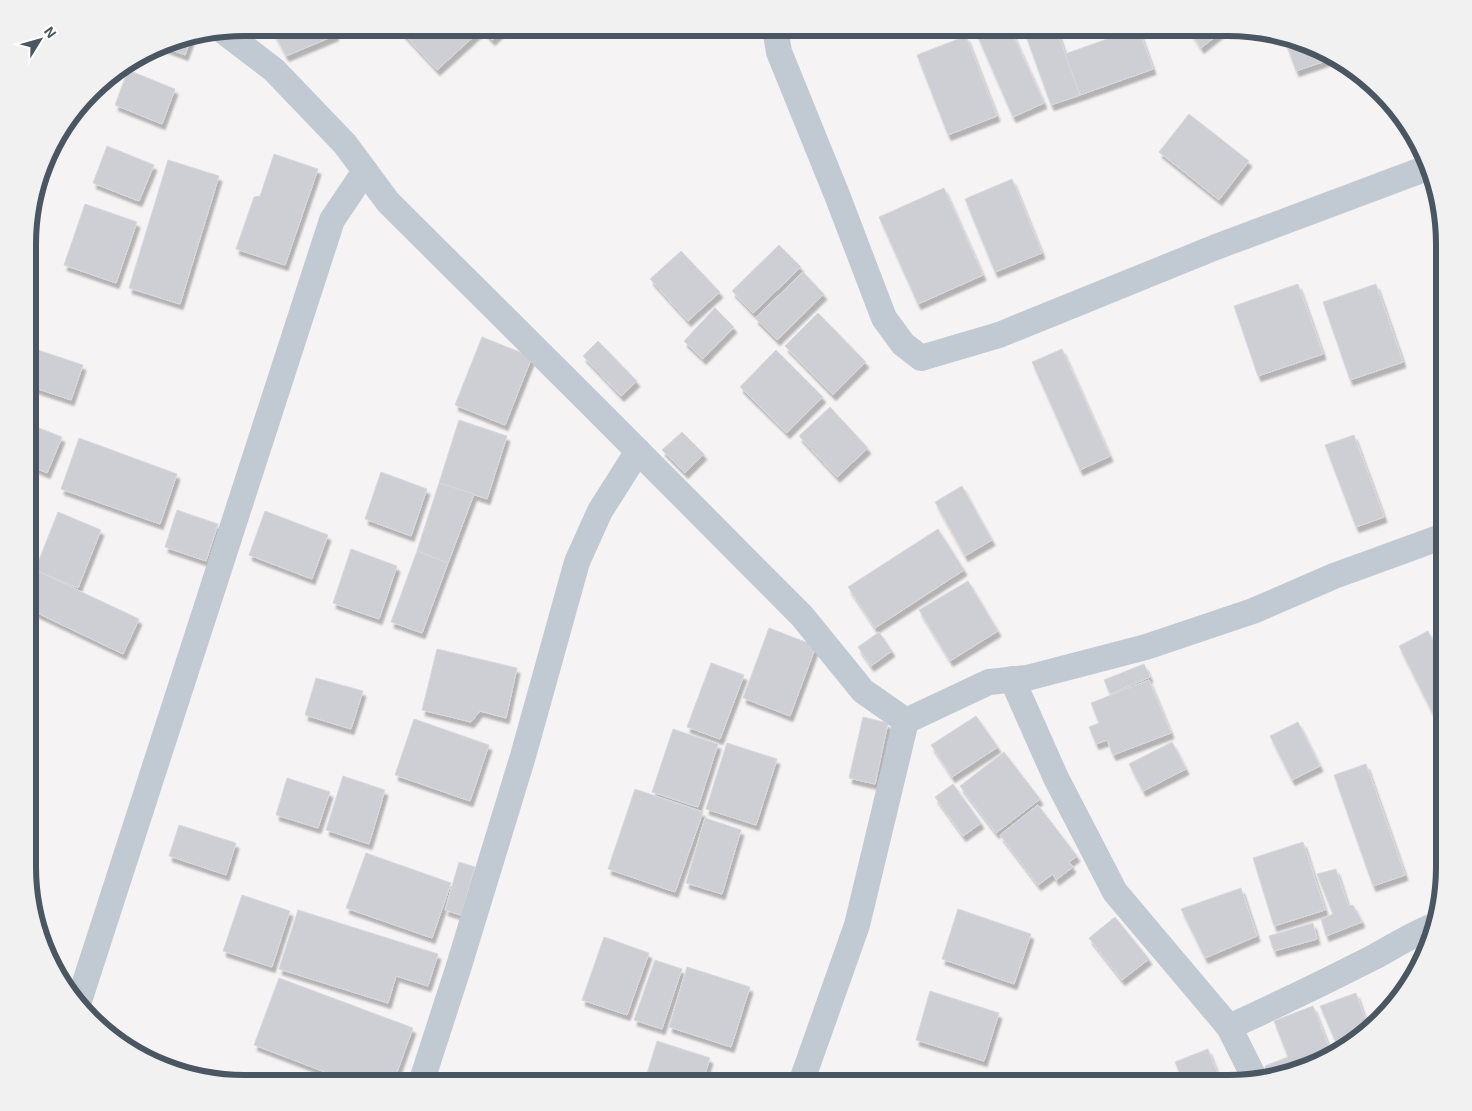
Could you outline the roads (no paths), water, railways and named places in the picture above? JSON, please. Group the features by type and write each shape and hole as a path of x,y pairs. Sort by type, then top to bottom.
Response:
{"street":[{"path":"774,36 884,318 903,344 921,358 1000,335 1216,247 1422,170"},
{"path":"231,37 274,70 345,144 388,202 802,616 863,691 906,721"},
{"path":"81,995 332,220 365,171"},
{"path":"424,1075 520,765 577,562 600,511 638,451"},
{"path":"906,721 989,682 1027,678 1146,647 1253,611 1334,576 1436,539"},
{"path":"1012,679 1056,778 1115,892 1229,1027 1252,1073"},
{"path":"804,1075 857,925 906,721"},
{"path":"1229,1027 1308,990 1427,929"}]}
